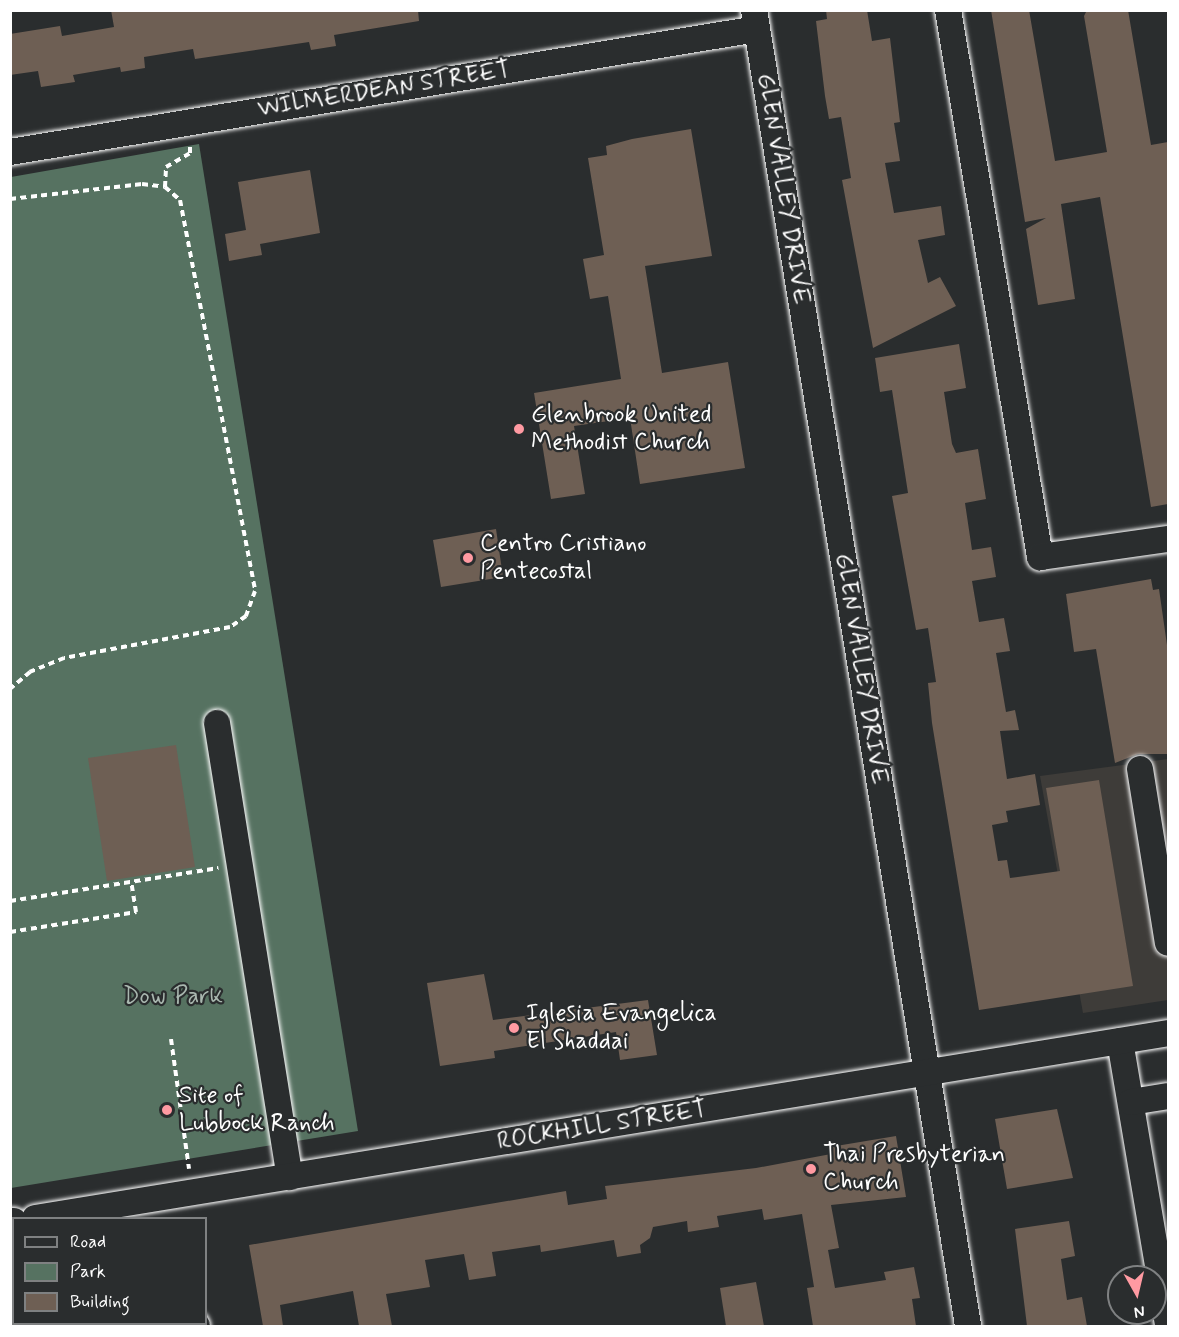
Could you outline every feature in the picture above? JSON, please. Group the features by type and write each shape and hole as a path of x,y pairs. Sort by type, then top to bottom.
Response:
{"street":[{"path":"948,10 1040,557 1168,539"},
{"name":"WILMERDEAN STREET","path":"10,152 756,20"},
{"name":"GLEN VALLEY DRIVE","path":"756,20 968,1326"},
{"path":"217,723 290,1177"},
{"path":"1140,769 1168,943"},
{"name":"ROCKHILL STREET","path":"45,1217 183,1203 290,1177 1168,1033"},
{"path":"1120,1041 1168,1326"},
{"path":"1131,1102 1168,1096"}],"path":[{"path":"165,188 166,167 190,153 189,122"},
{"path":"10,199 142,184 165,188 180,200 185,217 254,602 246,616 230,627 64,658 30,672 10,689"},
{"path":"10,900 239,865"},
{"path":"10,932 136,912 131,882"},
{"path":"171,1039 183,1203"}],"shaded area":[{"path":"1168,759 1168,1000 1083,1013 1040,776"}],"green space":[{"name":"Dow Park","path":"199,144 358,1131 11,1188 11,177"}],"building":[{"path":"111,10 418,10 419,21 334,35 336,46 311,50 309,42 195,59 193,49 144,57 145,68 121,72 120,67 73,75 75,82 41,87 38,71 10,75 10,34 60,26 62,36 114,27"},
{"path":"826,10 867,10 872,41 890,38 900,122 894,123 900,161 885,163 894,213 941,206 945,235 918,240 928,283 940,277 956,306 873,348 842,180 851,178 841,117 829,119 825,96 816,21 827,19"},
{"path":"991,10 1029,10 1055,161 1107,152 1084,16 1087,10 1128,10 1151,145 1168,142 1168,504 1151,507 1100,197 1061,204 1075,299 1038,305 1026,229 1046,218 1025,222"},
{"path":"691,129 712,256 645,266 662,373 728,362 745,468 640,484 630,418 574,426 585,494 551,499 534,393 621,379 608,296 590,299 583,259 604,255 588,158 607,155 606,146"},
{"path":"310,170 320,233 260,244 262,255 229,261 225,234 246,230 238,182"},
{"path":"959,344 966,388 944,392 952,444 956,453 978,449 986,499 965,503 972,550 991,547 996,577 972,581 979,622 1004,618 1010,651 996,653 1006,712 1015,710 1019,730 1000,731 1007,779 1035,774 1040,805 1006,811 1008,822 992,825 998,861 1007,860 1010,878 1060,871 1046,788 1099,780 1133,986 979,1010 932,723 928,683 936,682 928,628 916,630 892,496 908,493 892,390 880,392 875,358"},
{"name":"Centro Cristiano Pentecostal","path":"496,529 503,577 441,587 433,540"},
{"path":"1151,579 1153,590 1159,589 1168,652 1168,754 1138,754 1115,763 1096,649 1074,652 1066,594"},
{"path":"176,745 195,867 107,881 88,758"},
{"name":"Iglesia Evangelica El Shaddai","path":"484,974 493,1020 648,1000 657,1055 620,1060 616,1032 494,1051 495,1058 440,1066 427,983"},
{"path":"1057,1109 1073,1178 1007,1189 995,1119"},
{"path":"896,1136 906,1197 831,1205 839,1248 828,1250 835,1288 886,1280 884,1272 914,1267 920,1298 912,1299 916,1326 813,1326 807,1288 814,1287 802,1214 764,1220 762,1209 717,1216 719,1227 688,1232 687,1221 653,1227 650,1238 640,1245 641,1253 617,1257 614,1240 541,1252 540,1245 492,1252 496,1276 469,1280 464,1254 425,1260 430,1287 386,1294 392,1326 359,1326 353,1291 280,1305 283,1326 263,1326 249,1245 566,1191 568,1205 607,1199 605,1186 756,1168 831,1154 830,1147"},
{"path":"1069,1221 1075,1256 1061,1259 1067,1300 1082,1297 1087,1326 1027,1326 1015,1229"},
{"path":"756,1282 764,1326 726,1326 720,1288"}],"place":[{"name":"Glenbrook United Methodist Church","path":"519,429"},
{"name":"Centro Cristiano Pentecostal","path":"468,558"},
{"name":"Iglesia Evangelica El Shaddai","path":"514,1028"},
{"name":"Site of Lubbock Ranch","path":"167,1110"},
{"name":"Thai Presbyterian Church","path":"811,1169"}]}
